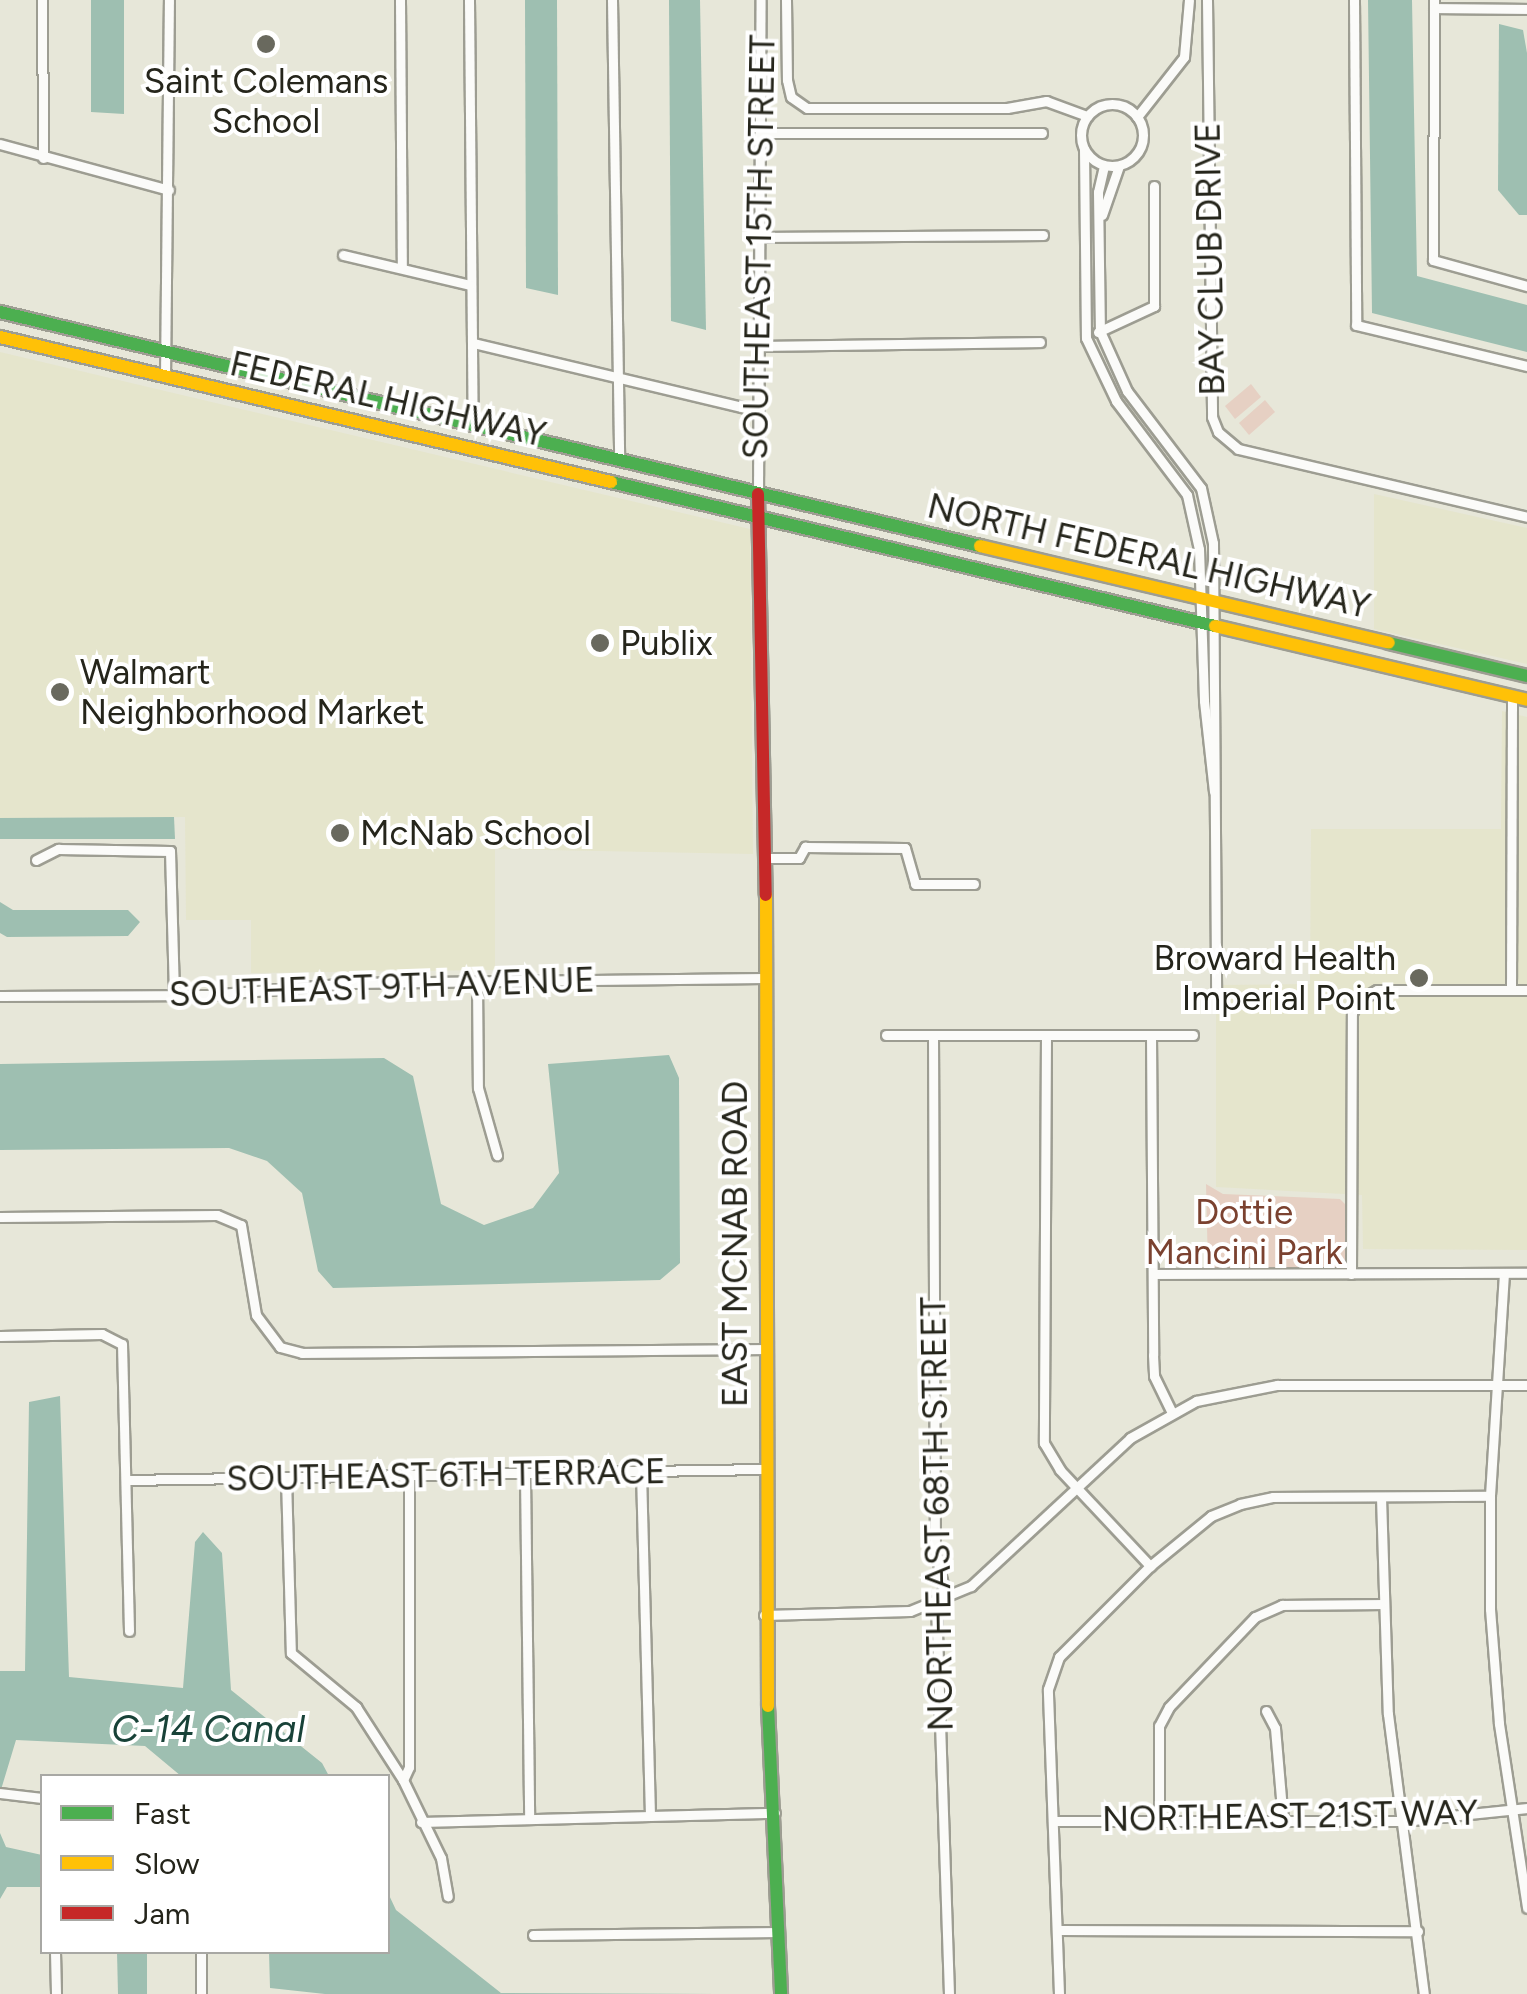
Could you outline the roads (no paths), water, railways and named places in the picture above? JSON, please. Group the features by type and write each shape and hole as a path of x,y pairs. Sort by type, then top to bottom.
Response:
{"main road":[{"name":"FEDERAL HIGHWAY","path":"0,312 758,494"},
{"name":"FEDERAL HIGHWAY","path":"0,337 762,519"},
{"path":"428,440 473,426"},
{"path":"463,448 510,434"},
{"name":"NORTH FEDERAL HIGHWAY","path":"758,494 1526,680"},
{"name":"EAST MCNAB ROAD","path":"758,494 762,519 766,858 764,1616 776,1812 781,1994"},
{"name":"NORTH FEDERAL HIGHWAY","path":"762,519 1527,700"},
{"path":"974,569 1013,554"},
{"path":"1013,578 1053,564"},
{"path":"1495,692 1516,688 1526,680"},
{"path":"1512,696 1526,680"}],"street":[{"path":"42,0 43,158"},
{"path":"164,377 169,0"},
{"path":"400,0 402,267"},
{"path":"469,0 473,426"},
{"path":"612,0 619,460"},
{"name":"SOUTHEAST 15TH STREET","path":"758,494 756,410 762,346 763,236 761,0"},
{"path":"786,0 790,97 807,108 1007,108 1046,101 1087,116 1112,104 1137,117"},
{"path":"1189,0 1184,56 1137,117 1142,144 1111,166 1098,198 1100,331 1128,391 1202,488 1213,543 1208,625 1216,992"},
{"name":"BAY CLUB DRIVE","path":"1207,0 1212,417 1218,432 1238,448 1527,517"},
{"path":"1354,0 1356,325 1527,366"},
{"path":"1527,9 1434,4 1433,260 1527,286"},
{"path":"1087,116 1086,338 1116,401 1188,496 1208,601"},
{"path":"762,132 1042,133"},
{"path":"0,144 168,190"},
{"path":"1084,148 1111,166"},
{"path":"1098,230 1111,166"},
{"path":"1086,338 1154,306 1154,186"},
{"path":"1084,198 1098,198"},
{"path":"763,236 1043,235"},
{"path":"344,255 470,285"},
{"path":"762,346 1040,342"},
{"path":"472,343 756,410"},
{"path":"1511,990 1512,696"},
{"path":"766,858 799,858 804,847 905,848 915,884 974,884"},
{"path":"36,860 58,848 170,851 174,995"},
{"name":"SOUTHEAST 9TH AVENUE","path":"0,996 174,995 476,982 764,978"},
{"path":"476,982 478,1088 497,1155"},
{"path":"1351,1274 1352,1014 1366,995 1527,990"},
{"path":"886,1034 1193,1036"},
{"name":"NORTHEAST 68TH STREET","path":"933,1035 934,1550 944,1588 936,1602 949,1994"},
{"path":"1046,1035 1044,1443 1076,1486 1150,1566"},
{"path":"1151,1035 1154,1376 1171,1412"},
{"path":"0,1218 217,1216 241,1225 256,1316 280,1347 302,1353 765,1348"},
{"path":"1504,1272 1490,1496 1493,1647 1527,1908"},
{"path":"1154,1274 1527,1273"},
{"path":"0,1336 111,1336 128,1362 129,1631"},
{"path":"764,1616 884,1614 936,1602 971,1586 1076,1486 1171,1412 1235,1390 1277,1385 1527,1385"},
{"name":"SOUTHEAST 6TH TERRACE","path":"128,1480 764,1469"},
{"path":"641,1472 650,1816"},
{"path":"525,1474 528,1820"},
{"path":"403,1780 409,1767 410,1476"},
{"path":"286,1478 292,1653 356,1707 403,1780 442,1858 448,1896"},
{"path":"1060,1994 1051,1673 1150,1566 1211,1516 1240,1504 1273,1497 1490,1496"},
{"path":"1381,1497 1381,1604 1424,1994"},
{"path":"1159,1820 1159,1726 1169,1707 1256,1617 1282,1604 1381,1604"},
{"path":"1266,1711 1275,1728 1284,1821"},
{"path":"4,1794 40,1798"},
{"name":"NORTHEAST 21ST WAY","path":"1054,1821 1403,1821 1527,1808"},
{"path":"421,1822 776,1812"},
{"path":"1058,1930 1418,1931"},
{"path":"533,1934 779,1932"},
{"path":"56,1954 56,1994"},
{"path":"200,1954 202,1994"}],"water":[{"path":"91,0 124,0 124,114 91,112"},
{"path":"525,0 557,0 558,295 526,288"},
{"path":"669,0 700,0 706,330 671,321"},
{"path":"1368,0 1412,0 1417,276 1527,305 1527,352 1372,313"},
{"path":"1499,24 1523,30 1527,53 1527,215 1519,215 1498,190"},
{"path":"174,817 175,839 0,839 0,818"},
{"path":"0,902 13,910 128,910 140,922 128,936 7,937 0,933"},
{"path":"669,1055 679,1078 680,1263 660,1280 333,1288 318,1271 302,1193 267,1161 229,1148 0,1150 0,1064 384,1058 413,1076 441,1204 484,1225 533,1208 559,1173 548,1064"},
{"name":"C-14 Canal","path":"60,1396 69,1677 183,1688 195,1542 203,1532 222,1553 231,1690 322,1763 328,1774 179,1774 145,1746 16,1740 0,1793 0,1671 25,1671 29,1402"},
{"path":"0,1833 6,1847 40,1855 40,1887 7,1887 0,1899"},
{"path":"390,1897 396,1910 501,1993 718,1994 325,1994 270,1988 269,1954 390,1954"},
{"path":"117,1954 147,1954 147,1994 118,1994"}],"place":[{"name":"Saint Colemans School","path":"266,44"},
{"name":"Publix","path":"600,643"},
{"name":"Walmart Neighborhood Market","path":"60,692"},
{"name":"McNab School","path":"340,833"},
{"name":"Broward Health Imperial Point","path":"1419,978"}],"park label":[{"name":"Dottie Mancini Park","path":"1244,1232"}]}
